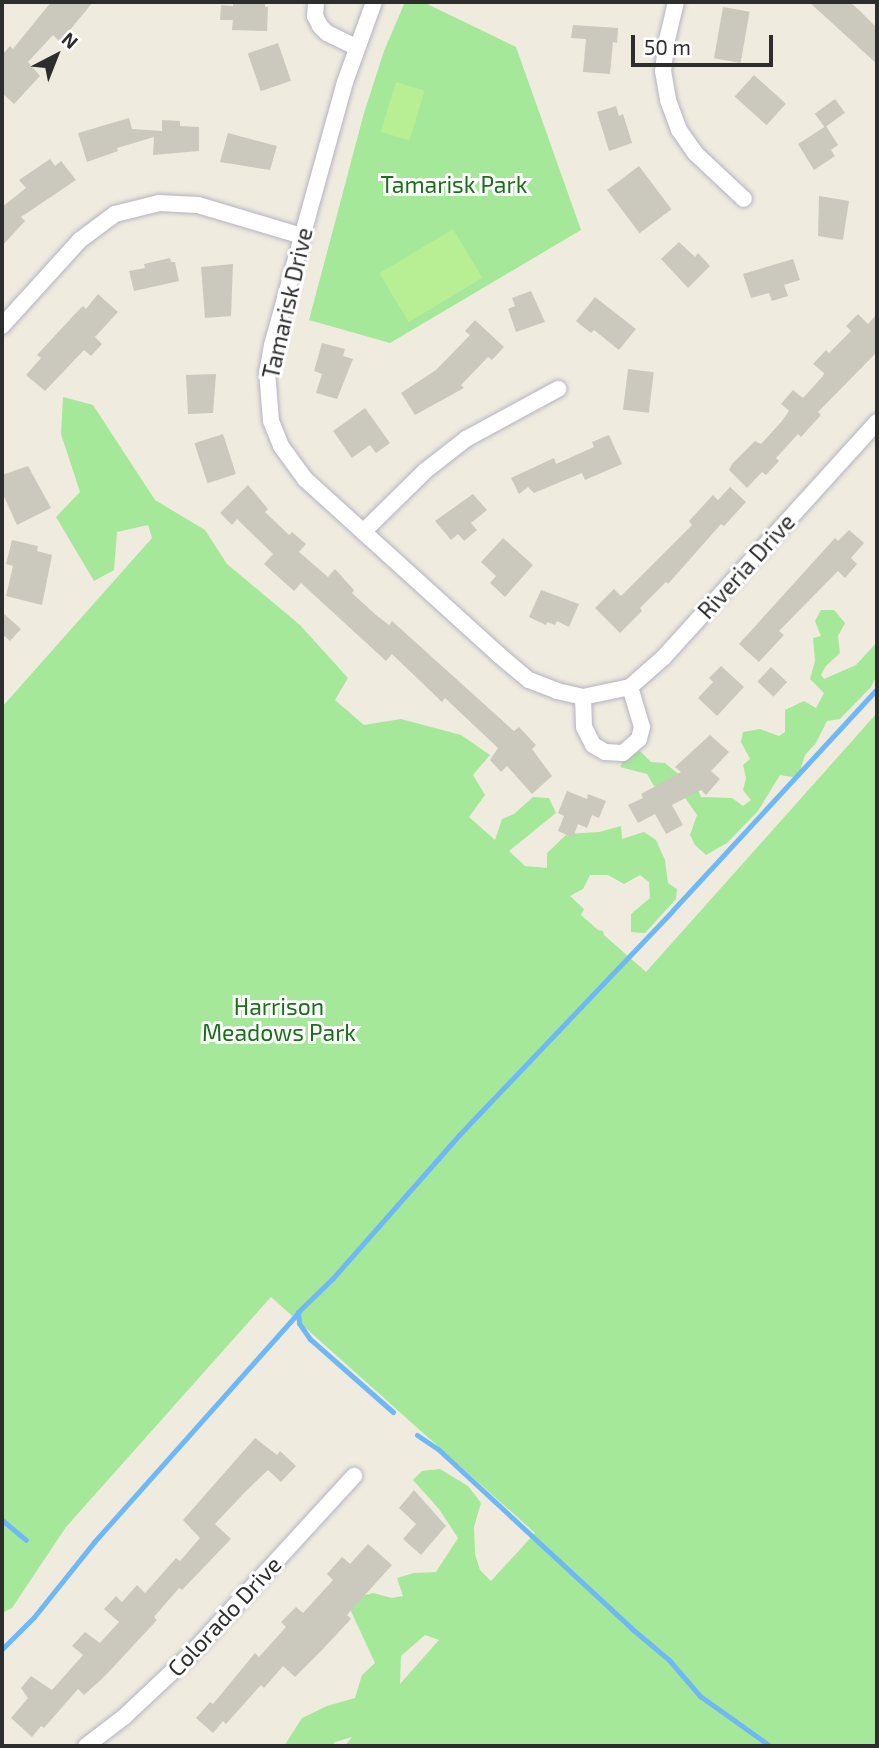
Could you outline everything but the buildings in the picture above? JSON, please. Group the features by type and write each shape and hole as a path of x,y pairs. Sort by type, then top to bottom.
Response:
{"street":[{"path":"316,2 315,16 320,26 327,33 356,47"},
{"name":"Tamarisk Drive","path":"374,2 356,47 302,236 267,372 271,421 281,446 305,479 530,680 583,696 604,694"},
{"path":"676,2 663,71 668,100 679,130 695,153 744,199"},
{"path":"2,327 80,240 115,214 159,203 198,205 302,236"},
{"path":"363,532 425,471 466,439 497,419 558,389"},
{"name":"Riveria Drive","path":"604,694 630,687 664,657 877,422"},
{"path":"583,696 584,727 593,745 605,752 623,753 639,739 642,727 630,687"},
{"name":"Colorado Drive","path":"86,1746 124,1717 190,1655 354,1476"}],"green space":[{"name":"Tamarisk Park","path":"405,2 423,2 516,47 581,230 390,343 309,320 364,113 384,51"},
{"path":"396,82 425,91 409,140 381,132"},
{"path":"453,229 482,278 409,322 379,273"},
{"name":"Harrison Meadows Park","path":"63,397 93,405 155,500 205,530 227,564 300,625 348,678 335,700 364,725 401,719 461,735 490,755 473,775 485,795 469,817 495,840 502,819 514,814 533,797 549,798 556,813 509,851 525,866 547,868 547,853 567,834 599,832 621,826 622,839 644,832 656,840 665,860 668,883 677,889 676,899 645,933 631,932 631,914 650,898 649,882 640,875 624,884 608,875 590,875 583,889 570,896 584,909 581,915 598,930 603,931 604,935 646,972 877,713 877,1746 345,1746 352,1737 335,1742 332,1746 284,1746 302,1718 327,1706 355,1698 362,1675 375,1663 349,1607 351,1599 373,1593 392,1598 403,1596 397,1578 414,1573 436,1572 458,1538 439,1509 413,1480 422,1471 440,1469 468,1486 481,1503 474,1527 475,1554 480,1570 491,1581 535,1533 271,1297 66,1527 12,1608 2,1613 2,707 152,538 148,525 117,532 114,570 94,581 56,517 80,492 61,434","holes":["425,1635 439,1640 400,1684 401,1656"]},
{"path":"821,610 834,610 845,623 838,636 840,653 826,666 821,675 824,679 856,665 877,642 877,675 871,687 840,719 827,721 816,743 805,755 798,778 780,775 758,811 727,843 706,855 695,845 690,835 697,815 679,789 654,786 647,774 620,767 626,756 640,751 651,762 665,763 698,790 701,797 732,798 743,806 751,800 743,790 746,778 743,765 750,759 741,742 743,732 760,729 779,736 785,732 785,710 804,701 816,708 824,693 810,679 815,661 813,638 821,636 815,621"}],"waterway":[{"path":"393,1412 310,1339 299,1323 298,1312 333,1278 459,1135 672,911 877,689"},
{"path":"2,1649 34,1617 94,1542 298,1313"},
{"path":"417,1435 438,1449 669,1660 700,1696 770,1746"},
{"path":"2,1520 26,1540"}]}
